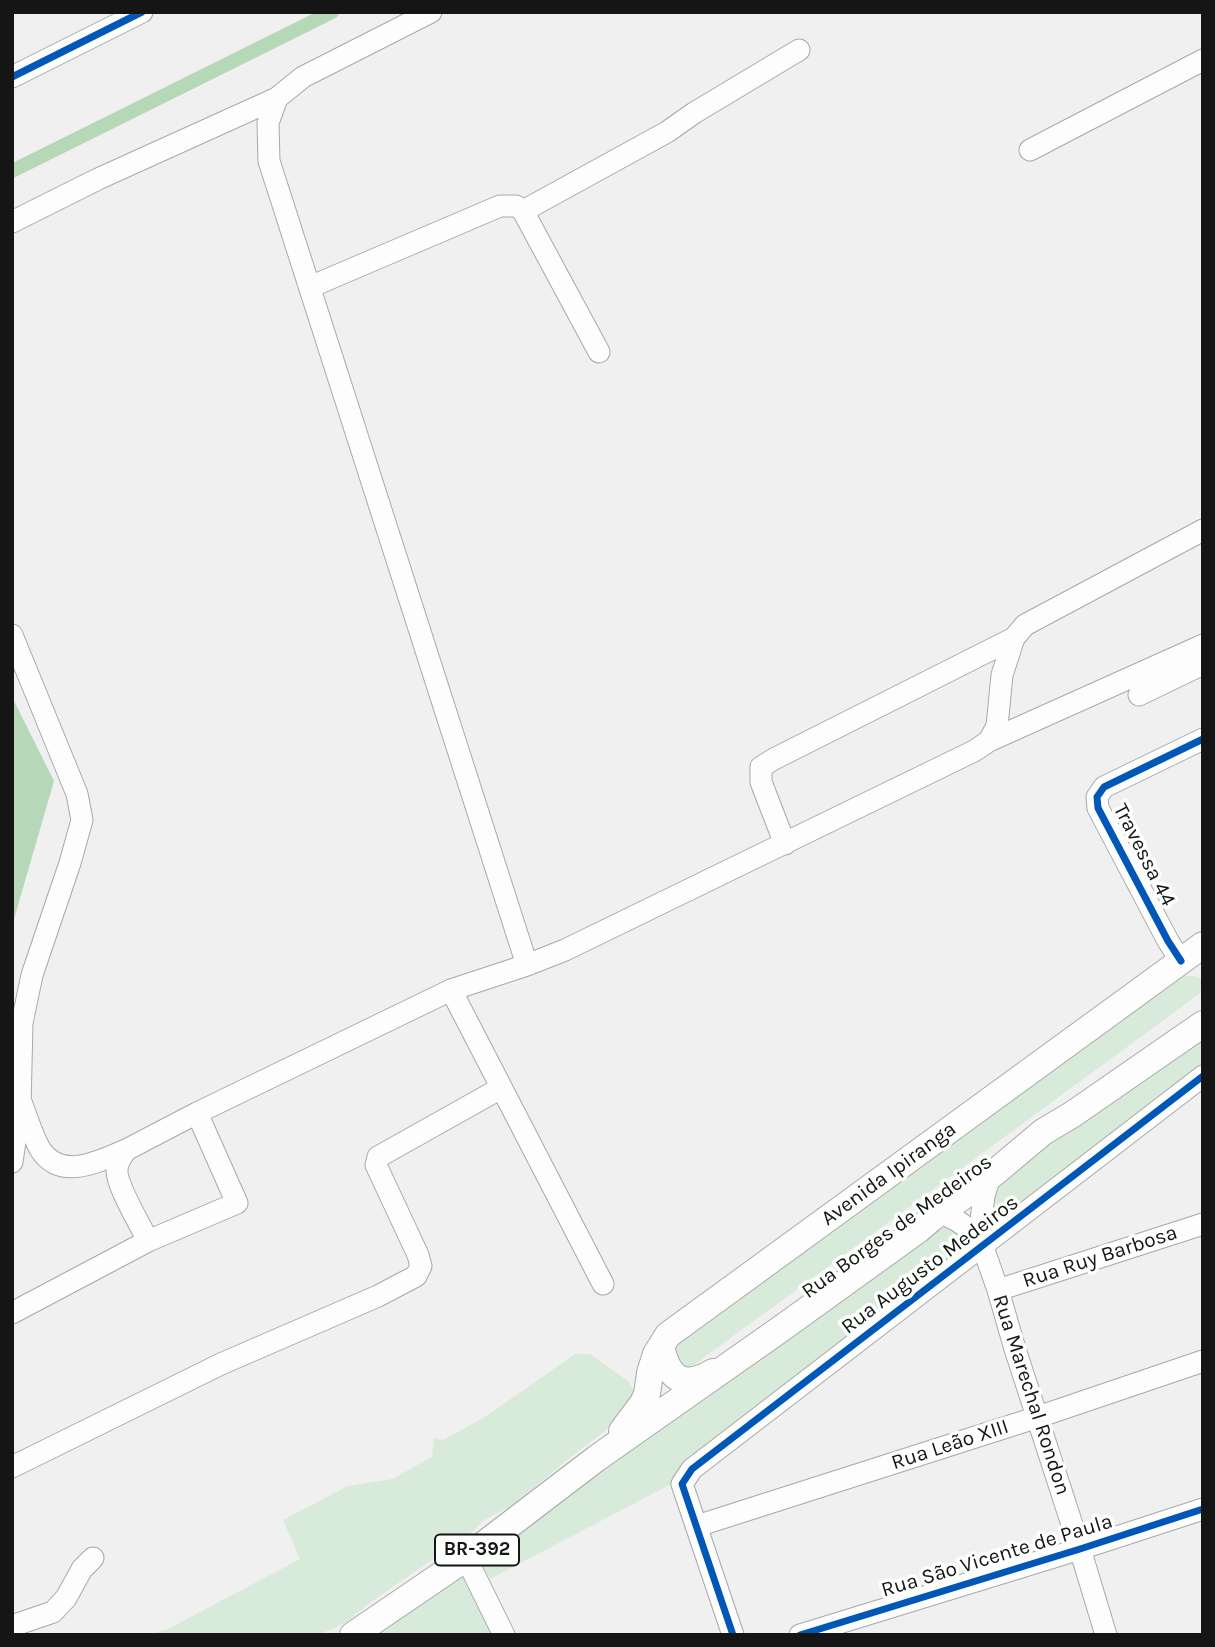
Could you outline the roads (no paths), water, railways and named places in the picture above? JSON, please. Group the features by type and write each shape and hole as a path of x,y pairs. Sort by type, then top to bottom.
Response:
{"main road":[{"name":"Avenida Ipiranga","path":"619,1436 643,1403 653,1364 668,1335 1184,968 1203,945"},
{"name":"Rua Borges de Medeiros","path":"597,1458 685,1381 976,1171 1065,1101 1203,1003"},
{"path":"1043,1132 1103,1084 1203,1014"},
{"name":"Rua Borges de Medeiros","path":"353,1635 466,1558 597,1458 918,1230 981,1184 1043,1132 1203,1024"},
{"path":"661,1346 668,1370 675,1376 685,1381 710,1374 846,1273 936,1215"}],"street":[{"path":"12,77 142,12"},
{"path":"12,222 97,179 277,98 303,77 431,12"},
{"path":"523,211 667,132 799,50"},
{"path":"1030,150 1203,60"},
{"path":"277,98 268,122 270,161 527,965"},
{"path":"310,288 500,206 516,206 523,211 600,352"},
{"path":"989,741 997,726 1002,675 1014,638 1025,625 1203,530"},
{"path":"12,635 77,794 82,820 32,975 22,1023 20,1100 12,1162"},
{"path":"785,844 761,782 761,767 1014,638"},
{"path":"20,1100 40,1148 51,1161 65,1166 86,1166 126,1150 451,990 565,950 974,751 989,741 1203,645"},
{"path":"1139,695 1203,664"},
{"name":"Travessa 44","path":"1184,968 1098,808 1097,797 1104,787 1203,740"},
{"path":"451,990 603,1284"},
{"name":"Rua Augusto Medeiros","path":"696,1527 682,1484 692,1469 981,1241 1203,1076"},
{"path":"12,1466 221,1364 378,1296 416,1276 421,1265 418,1255 376,1165 378,1157 501,1088"},
{"path":"12,1313 148,1241 237,1203 197,1113"},
{"path":"126,1150 119,1161 117,1172 148,1241"},
{"name":"Rua Marechal Rondon","path":"990,1175 985,1196 981,1241 1106,1635"},
{"path":"936,1215 956,1220 981,1241"},
{"name":"Rua Ruy Barbosa","path":"998,1290 1203,1224"},
{"name":"Rua Leão XIII","path":"696,1527 1203,1361"},
{"name":"Rua São Vicente de Paula","path":"800,1635 1203,1509"},
{"path":"696,1527 733,1635"},
{"path":"12,1626 53,1612 66,1598 82,1569 93,1558"},
{"path":"466,1558 504,1635"}],"waterway":[{"path":"12,171 332,12"}]}
